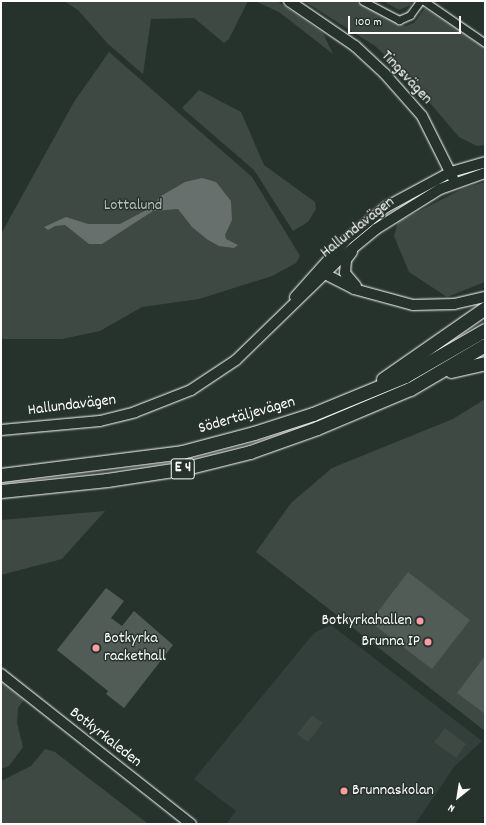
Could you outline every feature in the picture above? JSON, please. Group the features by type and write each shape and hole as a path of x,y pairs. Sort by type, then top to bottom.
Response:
{"highway":[{"path":"352,399 485,308"},
{"name":"Södertäljevägen","path":"1,475 182,452 254,433 352,399 405,376 485,330"},
{"name":"E 4","path":"434,376 485,345"},
{"path":"434,376 485,363"},
{"name":"Södertäljevägen","path":"1,491 107,480 186,468 250,452 357,412 434,376"}],"main road":[{"name":"Tingsvägen","path":"289,1 355,46 385,74 422,116 451,172 455,183"},
{"name":"Hallundavägen","path":"1,430 100,421 165,402 214,376 267,331 320,272 345,241 386,207 451,172 485,162"},
{"name":"Hallundavägen","path":"320,272 416,203 455,183 485,173"},
{"path":"358,244 346,260 344,273 356,286 373,296"},
{"path":"320,272 373,296 413,305 434,306 485,297"},
{"name":"Botkyrkaleden","path":"1,674 191,824"}],"street":[{"path":"363,1 399,20 410,15 420,1"},
{"path":"424,1 485,44"}],"shaded area":[{"path":"202,178 216,182 231,201 232,220 225,235 226,239 238,245 234,248 219,246 208,240 192,227 178,209 153,211 102,244 89,244 65,225 55,226 48,230 44,227 66,217 88,224 120,224 150,208 161,196 185,182"},
{"path":"331,625 482,741 454,767 415,824 226,824 236,811 194,779 314,633"}],"green space":[{"path":"64,1 248,1 229,39 224,43 194,18 151,19 143,74 108,44 78,10"},
{"path":"255,1 277,1 323,33 333,54 279,12"},
{"path":"304,1 355,1 405,26 414,23 425,8 485,48 485,145 477,146 459,137 407,76 375,46"},
{"path":"383,1 411,1 411,5 399,10"},
{"name":"Lottalund","path":"109,52 252,177 300,256 296,263 272,276 199,299 142,307 100,331 62,339 1,339 1,234 74,102"},
{"path":"199,90 241,112 264,165 315,202 316,209 308,222 293,231 254,170 182,108"},
{"path":"485,182 485,282 447,297 409,272 394,236 398,222 464,188"},
{"name":"Brunna IP","path":"485,399 485,731 256,552 291,503 332,468 453,419"},
{"path":"105,511 62,559 1,575 1,520"},
{"path":"1,681 24,700 18,708 17,723 23,747 9,766 1,769"},
{"path":"312,715 323,723 308,742 297,734"},
{"path":"445,728 466,744 456,758 434,742"},
{"path":"45,749 55,752 148,824 1,824 1,781 31,766"}],"building":[{"name":"Botkyrkahallen","path":"408,572 470,620 432,669 370,622"},
{"name":"Botkyrka rackethall","path":"106,588 124,601 111,618 122,626 134,611 173,645 124,708 106,694 108,691 57,650"},
{"path":"485,656 485,714 457,693"}],"place":[{"name":"Botkyrkahallen","path":"420,621"},
{"name":"Brunna IP","path":"428,642"},
{"name":"Botkyrka rackethall","path":"96,648"},
{"name":"Brunnaskolan","path":"344,791"}]}
